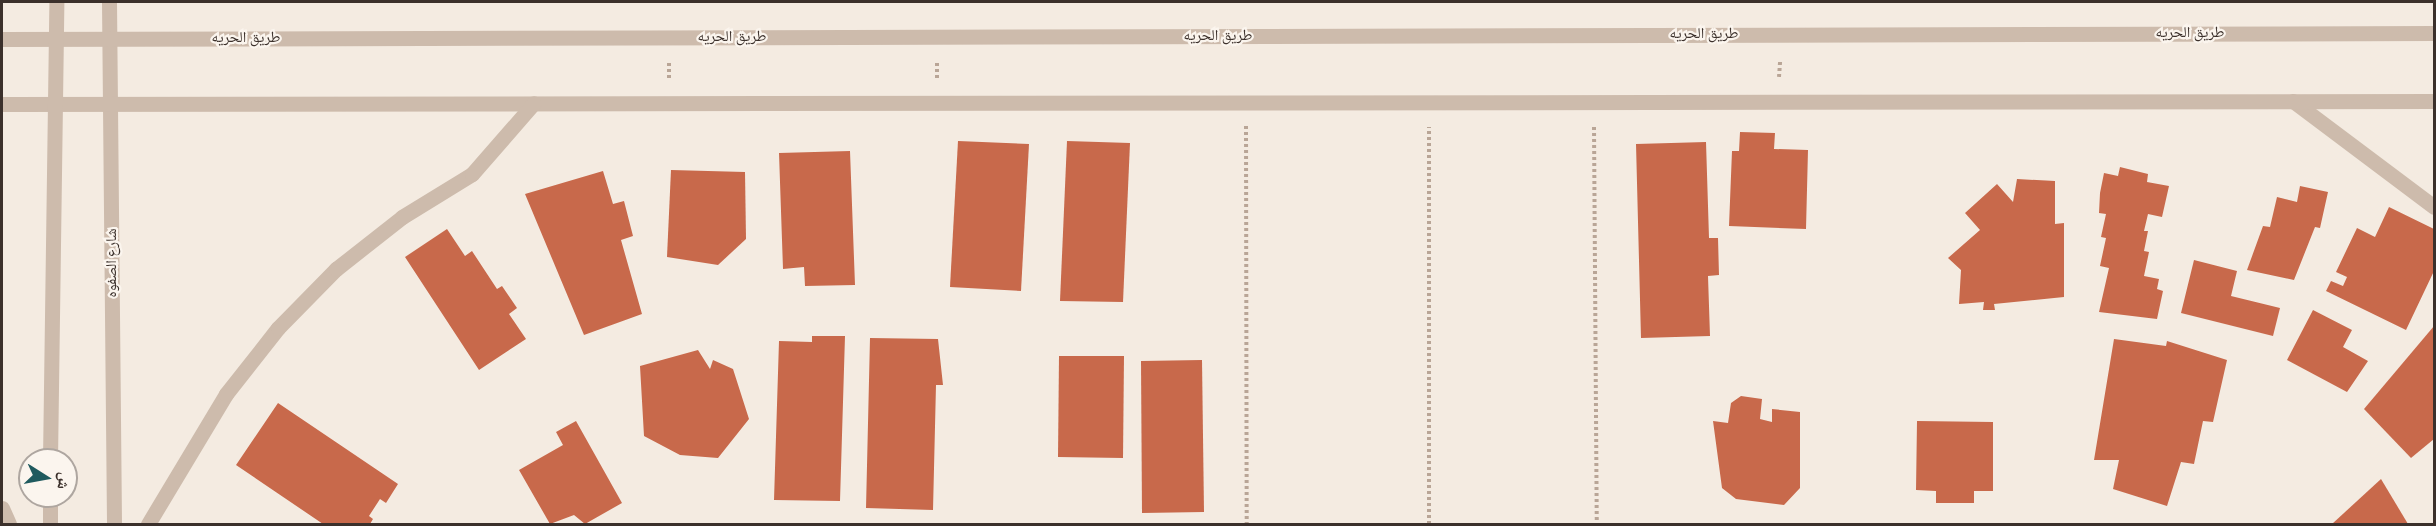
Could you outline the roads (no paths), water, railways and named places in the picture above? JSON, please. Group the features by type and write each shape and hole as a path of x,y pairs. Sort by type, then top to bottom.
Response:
{"street":[{"path":"50,448 56,2"},
{"name":"شارع الصفوه","path":"109,2 114,525"},
{"name":"طريق الحريه","path":"2,39 2434,33"},
{"path":"2293,101 2434,207"},
{"path":"2,104 2434,101"},
{"path":"148,525 226,394 278,328 346,262 402,217 472,174 534,103"},
{"path":"2,508 9,525"},
{"path":"50,508 50,525"}]}
